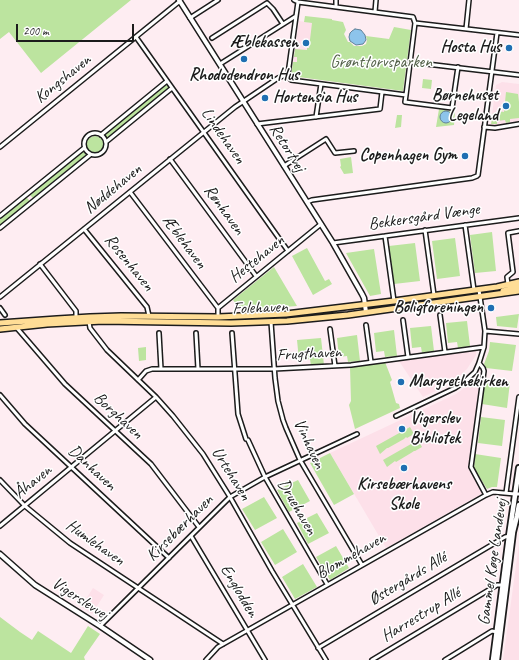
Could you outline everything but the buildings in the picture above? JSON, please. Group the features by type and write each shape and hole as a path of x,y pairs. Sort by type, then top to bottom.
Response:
{"main road":[{"name":"Folehaven","path":"0,324 76,318 218,318 286,314 477,290 519,282"},
{"path":"497,294 502,291 519,287"},
{"name":"Folehaven","path":"0,329 47,324 121,321 232,323 306,320 519,291"},
{"name":"Gammel Køge Landevej","path":"493,660 517,494 519,468"},
{"name":"Gammel Køge Landevej","path":"511,536 519,505"},
{"name":"Gammel Køge Landevej","path":"497,660 498,632"}],"street":[{"name":"Retortvej","path":"179,0 333,243 364,298 366,312"},
{"name":"Kongshaven","path":"0,147 136,37 179,0"},
{"path":"190,18 218,0"},
{"path":"294,0 298,2 413,17 415,23 406,102 452,108 458,68"},
{"path":"336,0 336,7"},
{"path":"375,12 376,0"},
{"path":"466,29 469,0"},
{"path":"298,2 288,74 291,80 406,95"},
{"path":"212,38 267,3 283,24"},
{"path":"220,64 296,16"},
{"path":"415,23 519,35"},
{"path":"307,202 312,200 472,178 478,175 497,33"},
{"name":"Lindehaven","path":"136,37 288,251"},
{"path":"410,62 519,75"},
{"name":"Nøddehaven","path":"0,297 243,101 278,78 288,74"},
{"path":"101,135 167,81"},
{"path":"316,117 321,84"},
{"path":"106,142 172,88"},
{"path":"257,124 380,109 382,92"},
{"path":"484,127 495,128 519,124"},
{"path":"94,133 101,135 106,142 105,148 101,153 94,156 85,151 84,141 88,135 94,133"},
{"path":"284,166 326,139 335,153 354,151"},
{"path":"0,216 84,148"},
{"path":"0,228 90,155"},
{"name":"Rønhaven","path":"170,159 256,276"},
{"name":"Æblehaven","path":"130,192 218,308"},
{"path":"27,194 33,202"},
{"name":"Bekkersgård Vænge","path":"333,243 519,218"},
{"name":"Hestehaven","path":"218,308 321,224"},
{"path":"396,416 455,388 475,372 479,362 484,347 485,331 480,296 477,290 465,225"},
{"name":"Rosenhaven","path":"84,229 148,307 149,317"},
{"path":"425,230 434,295"},
{"path":"508,285 507,277 513,272 508,233 519,231"},
{"path":"385,236 394,301"},
{"path":"40,264 76,311 76,318"},
{"path":"0,308 6,314"},
{"path":"218,308 218,318"},
{"path":"440,315 445,352"},
{"path":"403,320 408,357"},
{"name":"Urtehaven","path":"89,322 90,328 107,350 156,397 203,454 326,660"},
{"name":"Vinhaven","path":"271,322 276,389 283,420 300,460 362,565"},
{"path":"366,325 371,362"},
{"name":"Borghaven","path":"16,327 65,384 151,464 199,527"},
{"path":"330,329 335,366"},
{"path":"485,331 519,334"},
{"path":"159,333 160,369"},
{"path":"196,333 198,369"},
{"name":"Druehaven","path":"232,334 238,414 247,440 265,477 328,584"},
{"name":"Frugthaven","path":"138,380 149,370 274,369 335,366 484,347"},
{"path":"479,362 484,371 471,467 486,495"},
{"name":"Danhaven","path":"0,395 25,424 169,558"},
{"name":"Åhaven","path":"0,526 156,397"},
{"name":"Gammel Køge Landevej","path":"506,493 519,397"},
{"name":"Kirsebærhaven","path":"100,626 230,497 265,477 357,434"},
{"name":"Humlehaven","path":"0,480 24,506 70,543 223,644"},
{"name":"Blommehaven","path":"206,660 218,647 223,644 486,495 493,492 517,494"},
{"name":"Englodden","path":"191,536 265,660"},
{"name":"Østergårds Allé","path":"318,648 500,540 511,536"},
{"name":"Vigerslevvej","path":"0,554 35,585 150,660"},
{"name":"Harrestrup Allé","path":"372,660 498,585 504,585"},
{"path":"445,660 492,631 498,632"}],"shaded area":[{"name":"Æblekassen","path":"299,21 319,24 312,66 293,64"},
{"name":"Børnehuset Legeland","path":"502,82 519,84 519,127 497,130 490,129 496,85"},
{"path":"476,350 476,355 467,369 452,383 423,397 399,361"},
{"name":"Kirsebærhavens Skole","path":"471,383 479,387 469,465 470,470 483,493 386,548 330,453 456,394"},
{"path":"519,544 519,660 503,660"},
{"path":"93,588 104,595 92,614 81,607"}],"green space":[{"path":"0,0 131,0 41,73 9,32 0,39"},
{"name":"Grønttorvsparken","path":"305,16 332,19 343,22 346,30 344,34 348,42 354,46 362,46 366,44 366,36 389,39 394,27 411,30 403,91 291,76 293,62 297,62 297,57 294,57 295,49 307,50 307,48 309,48 312,23 304,22"},
{"path":"423,79 432,80 431,89 422,88"},
{"path":"165,84 169,88 108,138 104,135 105,133"},
{"path":"506,92 518,94 519,118 510,119 510,122 506,123 505,120 497,121 497,124 491,124 493,113 497,114 498,111 504,112"},
{"path":"439,109 455,112 454,125 436,127"},
{"path":"397,115 402,115 401,127 395,128"},
{"path":"91,136 99,136 104,141 102,152 99,154 91,154 86,149 86,141"},
{"path":"83,151 86,155 33,198 30,195 30,194"},
{"path":"351,157 353,173 344,174 340,167 340,159"},
{"path":"26,198 30,201 0,226 0,219"},
{"path":"492,232 496,271 475,273 470,235"},
{"path":"455,238 460,276 437,279 432,241"},
{"path":"415,243 420,281 394,284 389,246"},
{"path":"307,248 325,281 329,279 332,284 313,295 292,256"},
{"path":"374,249 381,294 370,296 346,253"},
{"path":"274,267 297,306 241,310 233,300"},
{"path":"519,314 517,328 497,326 496,317"},
{"path":"467,321 470,346 458,348 457,342 448,343 446,323"},
{"path":"431,326 434,351 422,353 421,347 412,348 410,328"},
{"path":"394,330 397,356 385,357 384,351 376,352 374,333"},
{"path":"357,335 360,361 348,362 347,356 339,357 337,338"},
{"path":"321,338 324,365 311,366 310,359 299,360 297,340"},
{"path":"490,342 516,345 512,371 486,368 484,364 489,351"},
{"path":"146,347 146,360 139,361 138,348"},
{"path":"385,362 392,380 390,382 396,403 399,404 400,408 355,429 349,405 351,401 350,367"},
{"path":"485,379 510,382 507,408 482,404"},
{"path":"481,417 505,420 502,446 478,443"},
{"path":"410,427 414,434 387,448 380,454 376,446"},
{"path":"418,440 422,447 396,462 395,461 387,467 383,460"},
{"path":"330,453 354,494 334,505 310,463"},
{"path":"475,454 501,458 497,487 487,489 474,468"},
{"path":"298,480 310,501 289,512 277,490"},
{"path":"264,497 277,518 255,530 242,509"},
{"path":"317,513 329,533 308,544 297,523"},
{"path":"283,529 297,552 275,565 261,542"},
{"path":"336,546 349,568 330,580 316,557"},
{"path":"303,564 317,587 295,599 282,577"},
{"path":"0,617 32,640 38,631 71,653 88,626 100,634 84,657 85,660 0,660"}],"water":[{"path":"355,29 361,30 365,35 366,40 363,44 356,45 350,41 350,33"},
{"path":"444,111 448,111 452,117 448,123 444,123 440,119 440,115"}],"place":[{"name":"Æblekassen","path":"306,43"},
{"name":"Hosta Hus","path":"509,48"},
{"name":"Rhododendron Hus","path":"244,59"},
{"name":"Hortensia Hus","path":"265,98"},
{"name":"Børnehuset Legeland","path":"506,106"},
{"name":"Copenhagen Gym","path":"465,156"},
{"name":"Boligforeningen","path":"491,308"},
{"name":"Margrethekirken","path":"401,382"},
{"name":"Vigerslev Bibliotek","path":"402,429"},
{"name":"Kirsebærhavens Skole","path":"404,468"}]}
